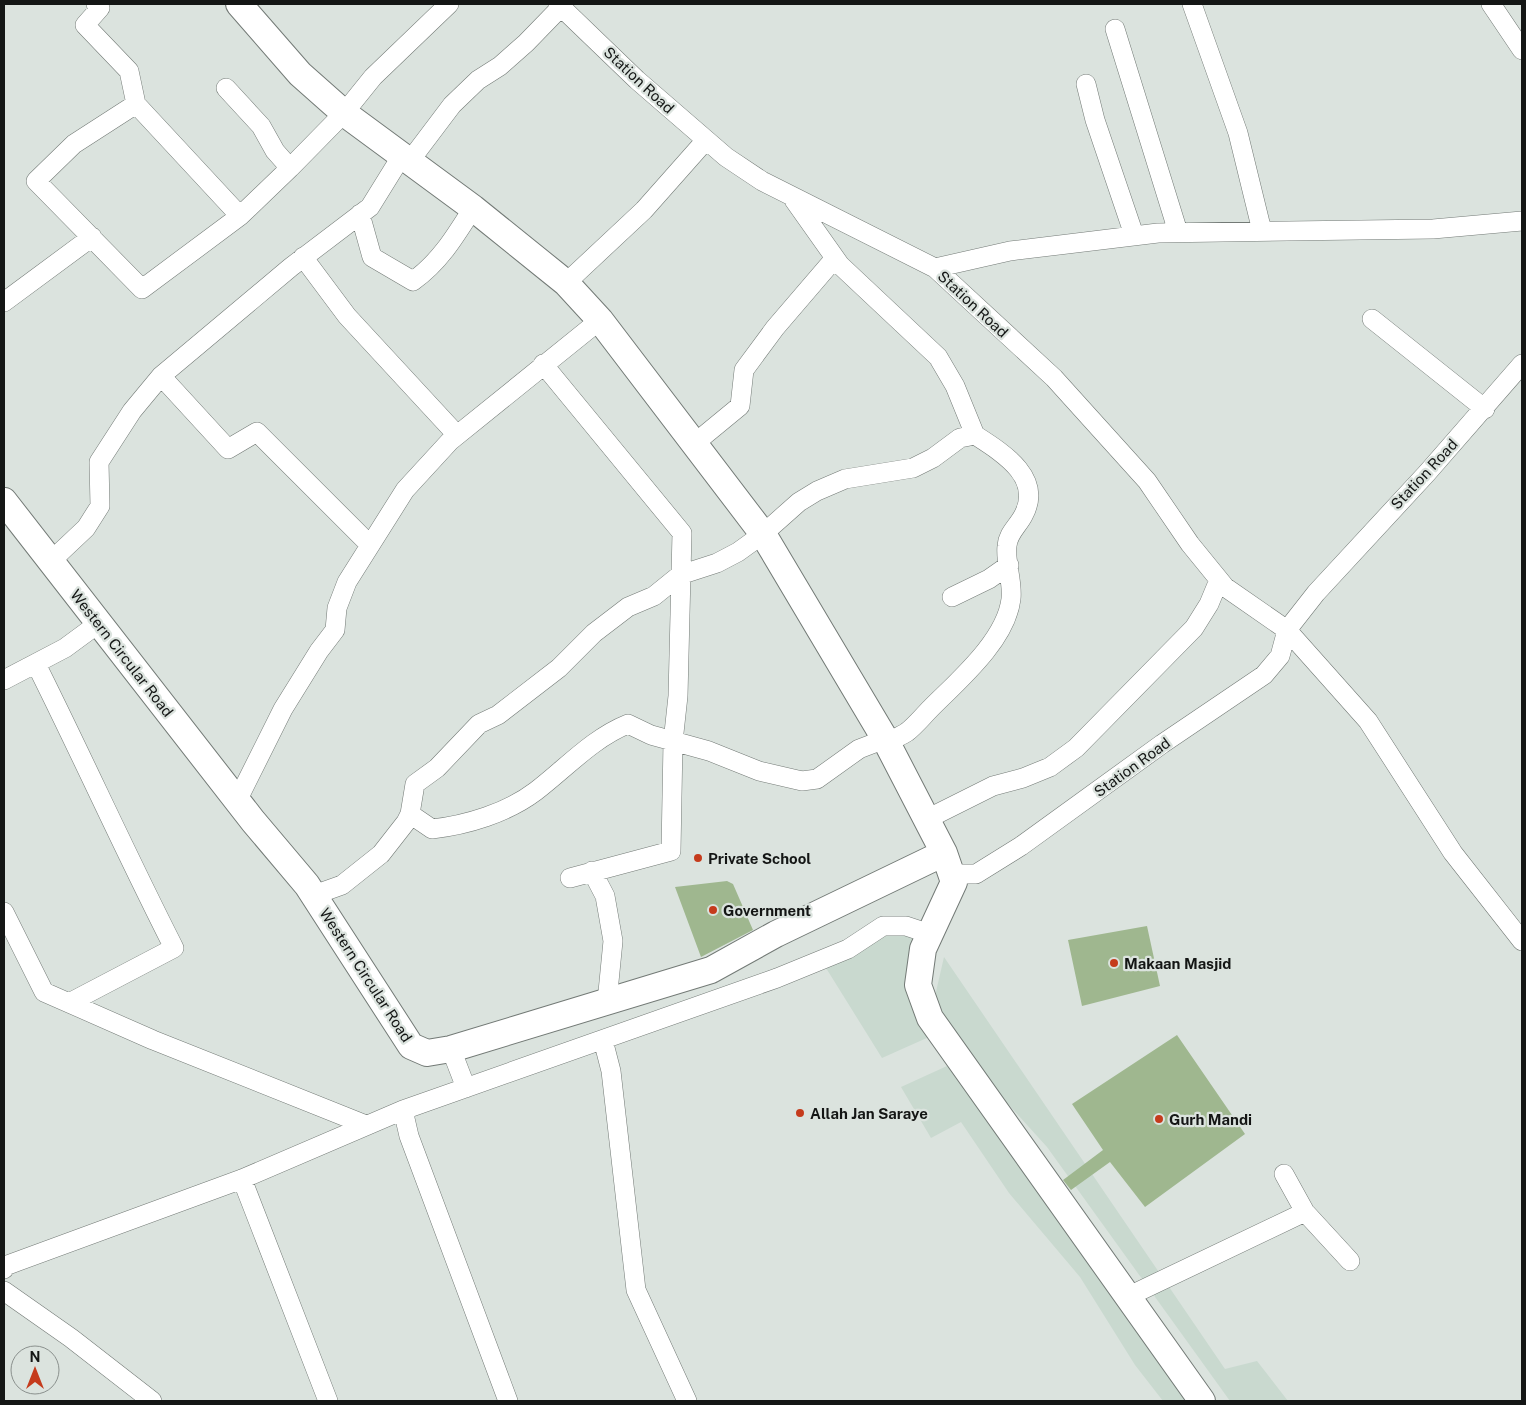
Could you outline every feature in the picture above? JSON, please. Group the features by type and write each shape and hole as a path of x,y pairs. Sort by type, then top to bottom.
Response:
{"main road":[{"path":"239,4 300,74 344,113 473,208 566,283 600,320 764,534 886,741 948,864 954,882 923,949 918,985 930,1018 1202,1401"},
{"name":"Western Circular Road","path":"4,500 237,801 314,895 412,1046 427,1053 451,1049 711,970 776,934 948,864"}],"street":[{"path":"96,4 100,8 85,26 129,71 136,104 240,216"},
{"path":"136,104 74,144 36,181 142,289 240,216 344,113 373,77 449,4"},
{"path":"1192,4 1238,134 1262,231"},
{"path":"1490,4 1522,50"},
{"path":"51,561 86,528 100,506 99,462 132,411 161,376 303,257 370,207 405,159 452,105 478,80 500,66 526,43 559,6"},
{"name":"Station Road","path":"559,6 706,140 762,181 935,268 1054,378 1147,481 1190,544 1225,588 1288,630"},
{"path":"1115,29 1147,126 1178,232"},
{"path":"1086,84 1095,120 1134,235"},
{"path":"226,88 261,126 275,151 290,168"},
{"path":"566,283 644,210 706,140"},
{"path":"410,814 432,829 468,823 498,812 533,793 610,731 628,724 651,735 709,751 759,772 802,781 817,779 829,773 859,749 907,732 968,670 992,641 1002,624 1011,599 1007,544 1010,533 1024,513 1029,490 1021,470 975,435 955,386 938,357 872,297 835,258 792,196"},
{"path":"360,214 372,257 413,281 428,270 448,247 473,208"},
{"path":"935,268 1010,251 1134,235 1178,232 1433,229 1522,221"},
{"path":"4,302 92,237"},
{"path":"303,257 347,316 457,435"},
{"path":"695,443 740,406 744,370 775,328 835,258"},
{"path":"1372,318 1485,409"},
{"path":"237,801 283,709 319,651 335,630 337,608 347,582 369,544 405,490 457,435 600,320"},
{"path":"543,364 682,533 678,696 673,742 670,851 570,878"},
{"name":"Station Road","path":"948,864 976,874 1021,846 1162,744 1264,675 1280,656 1288,630 1316,593 1485,409 1522,364"},
{"path":"161,376 228,449 257,432 369,544"},
{"path":"314,895 342,885 381,854 410,814 415,784 437,768 479,724 498,715 559,668 601,628 628,607 654,596 680,575 717,563 764,534 799,502 818,491 845,479 912,468 933,458 960,438 975,435"},
{"path":"952,597 989,579 1009,565"},
{"path":"926,819 993,786 1023,778 1050,767 1076,748 1194,628 1210,604 1219,580"},
{"path":"4,680 65,648 99,623"},
{"path":"1288,630 1368,721 1453,853 1522,941"},
{"path":"36,664 85,762 124,850 174,948 69,1003"},
{"path":"592,871 605,896 614,941 607,1002"},
{"path":"4,912 44,992 153,1040 366,1125"},
{"path":"4,1269 5,1266 242,1179 403,1110 777,978 848,949 883,926 906,926 930,934"},
{"path":"603,1040 611,1071 636,1290 687,1401"},
{"path":"451,1049 466,1088"},
{"path":"403,1110 409,1136 508,1401"},
{"path":"1284,1174 1305,1212 1350,1261"},
{"path":"242,1179 328,1401"},
{"path":"1127,1297 1305,1212"},
{"path":"4,1290 71,1338 152,1401"}],"shaded area":[{"path":"883,926 930,934 929,1037 882,1058 826,968"},
{"path":"944,957 1225,1369 1257,1361 1288,1401 1230,1401 1047,1147 930,1018"},
{"path":"947,1066 965,1086 1054,1216 1187,1401 1163,1401 1135,1365 1080,1277 1009,1193 961,1122 931,1138 901,1087"}],"building":[{"name":"Government","path":"727,881 733,884 753,930 701,957 675,887"},
{"name":"Makaan Masjid","path":"1147,926 1160,986 1082,1006 1068,940"},
{"name":"Gurh Mandi","path":"1177,1035 1245,1134 1145,1207 1110,1162 1071,1190 1063,1180 1103,1150 1072,1104"}],"place":[{"name":"Private School","path":"698,858"},
{"name":"Government","path":"713,910"},
{"name":"Makaan Masjid","path":"1114,963"},
{"name":"Allah Jan Saraye","path":"800,1113"},
{"name":"Gurh Mandi","path":"1159,1119"}]}
